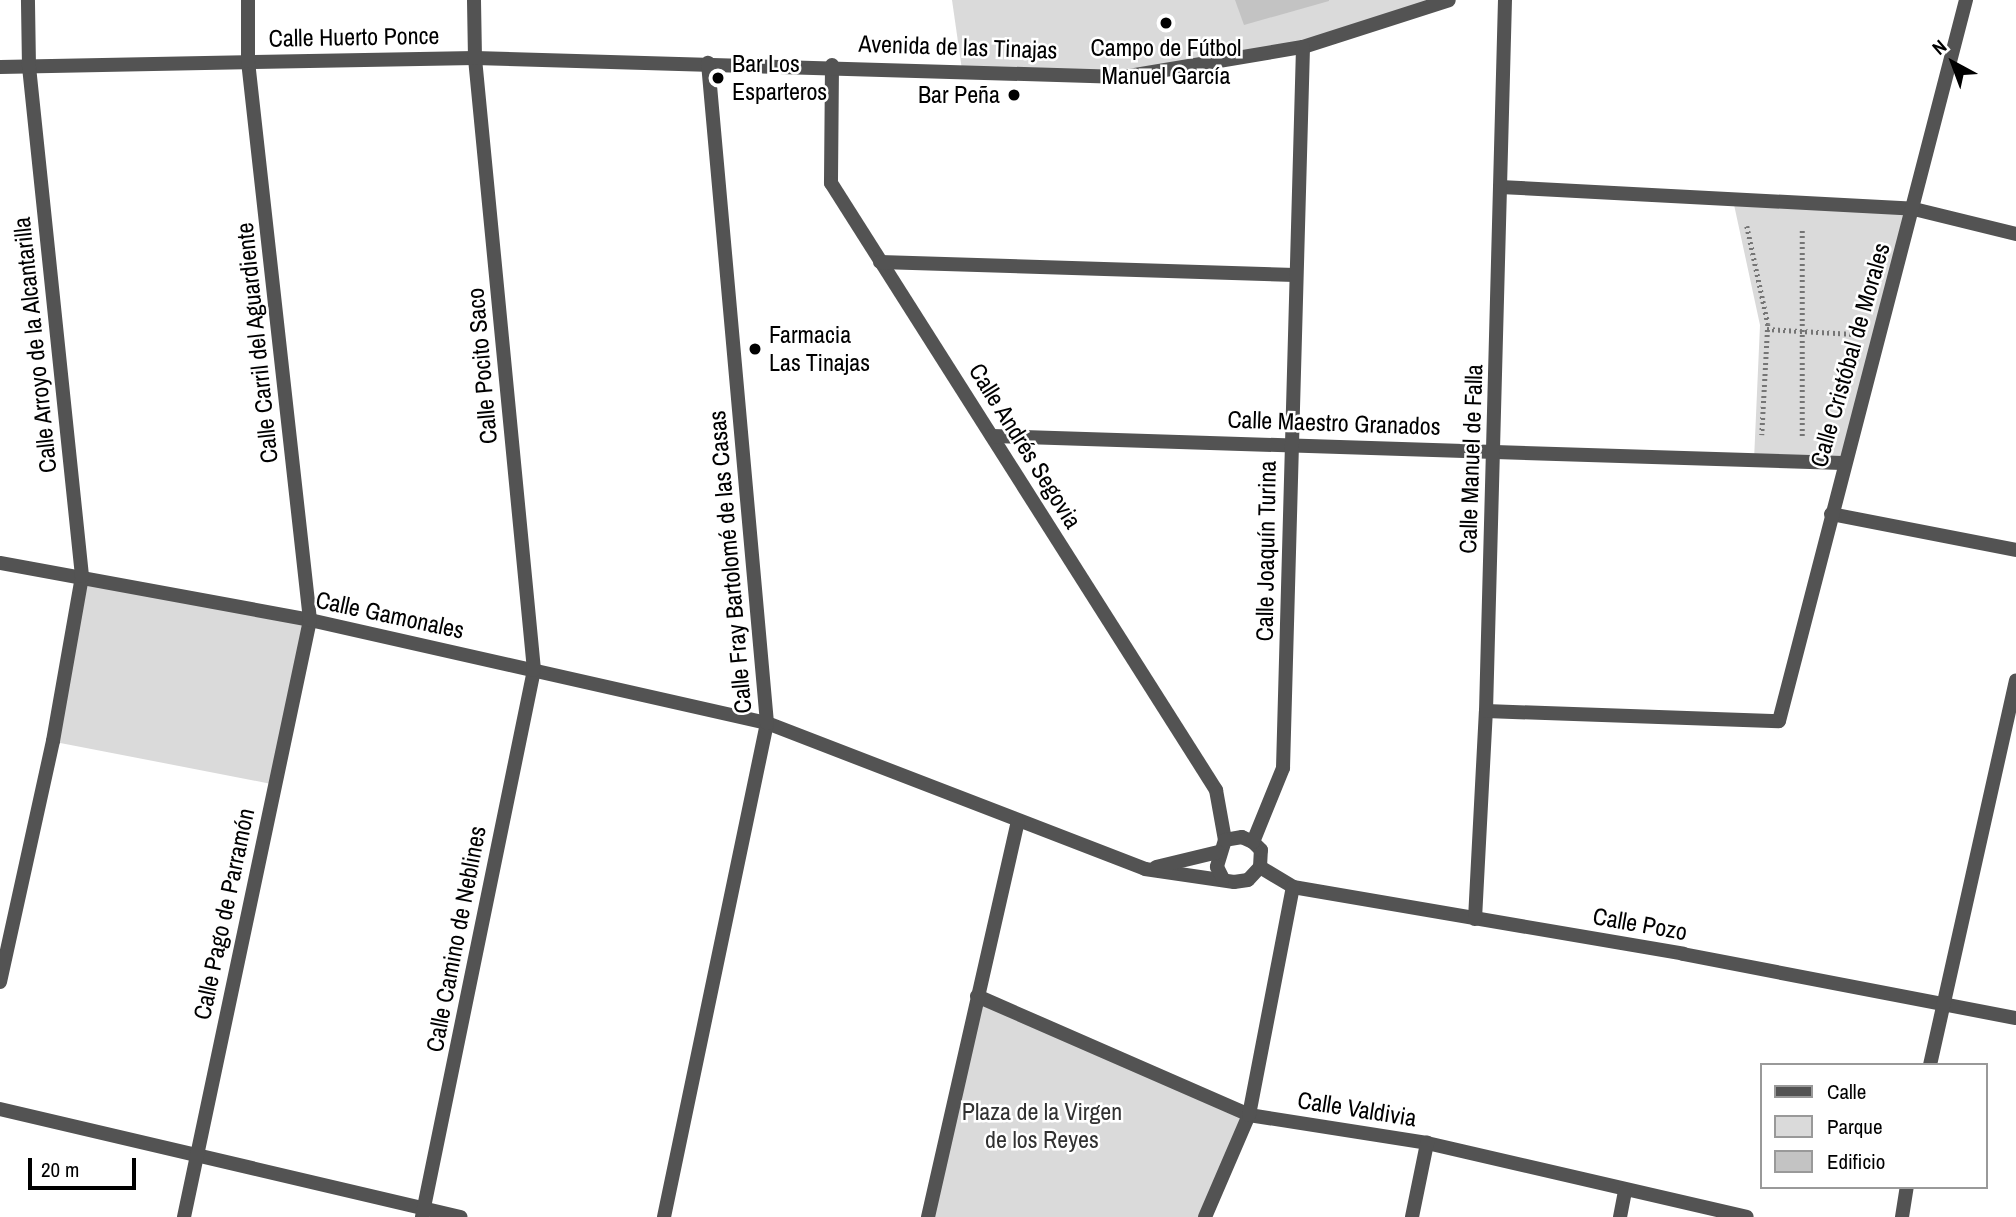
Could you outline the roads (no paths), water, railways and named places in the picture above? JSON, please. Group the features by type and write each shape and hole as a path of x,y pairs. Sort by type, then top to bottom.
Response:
{"street":[{"name":"Calle Arroyo de la Alcantarilla","path":"0,982 53,741 82,576 29,67 28,0"},
{"name":"Calle Carril del Aguardiente","path":"248,0 248,61 310,620"},
{"name":"Calle Pocito Saco","path":"474,0 475,58 534,670"},
{"name":"Avenida de las Tinajas","path":"708,62 1123,77 1303,47 1449,0"},
{"name":"Calle Manuel de Falla","path":"1475,919 1486,711 1495,450 1505,0"},
{"name":"Calle Cristóbal de Morales","path":"1486,711 1779,721 1843,463 1914,209 1966,0"},
{"name":"Calle Joaquín Turina","path":"1253,842 1283,768 1303,47"},
{"name":"Calle Huerto Ponce","path":"0,67 475,58 708,62"},
{"name":"Calle Fray Bartolomé de las Casas","path":"664,1217 767,723 708,62"},
{"name":"Calle Andrés Segovia","path":"832,65 831,183 1216,790 1222,846"},
{"path":"1500,187 1914,209 2016,234"},
{"path":"880,262 1295,275"},
{"name":"Calle Maestro Granados","path":"992,436 1843,463"},
{"path":"1831,514 2016,550"},
{"name":"Calle Gamonales","path":"0,563 310,620 767,723"},
{"name":"Calle Pago de Parramón","path":"184,1217 310,620"},
{"name":"Calle Camino de Neblines","path":"423,1213 534,670"},
{"path":"1930,1063 2016,681"},
{"path":"767,723 1145,869 1248,880 1260,867 1261,850 1242,837 1222,846 1145,869"},
{"path":"928,1217 1018,822"},
{"path":"1222,846 1217,867 1223,879"},
{"name":"Calle Pozo","path":"1260,867 1293,887 2016,1018"},
{"path":"1205,1217 1249,1115 1293,887"},
{"name":"Calle Valdivia","path":"977,996 1249,1115 1427,1143 1625,1192 1747,1217"},
{"path":"0,1109 197,1155 423,1213 461,1217"},
{"path":"1412,1217 1427,1143"},
{"path":"1902,1217 1907,1189"},
{"path":"1620,1217 1625,1192"}],"place":[{"name":"Campo de Fútbol Manuel García","path":"1166,23"},
{"name":"Bar Los Esparteros","path":"718,78"},
{"name":"Bar Peña","path":"1014,95"},
{"name":"Farmacia Las Tinajas","path":"755,349"}],"park label":[{"name":"Plaza de la Virgen de los Reyes","path":"1042,1126"}]}
